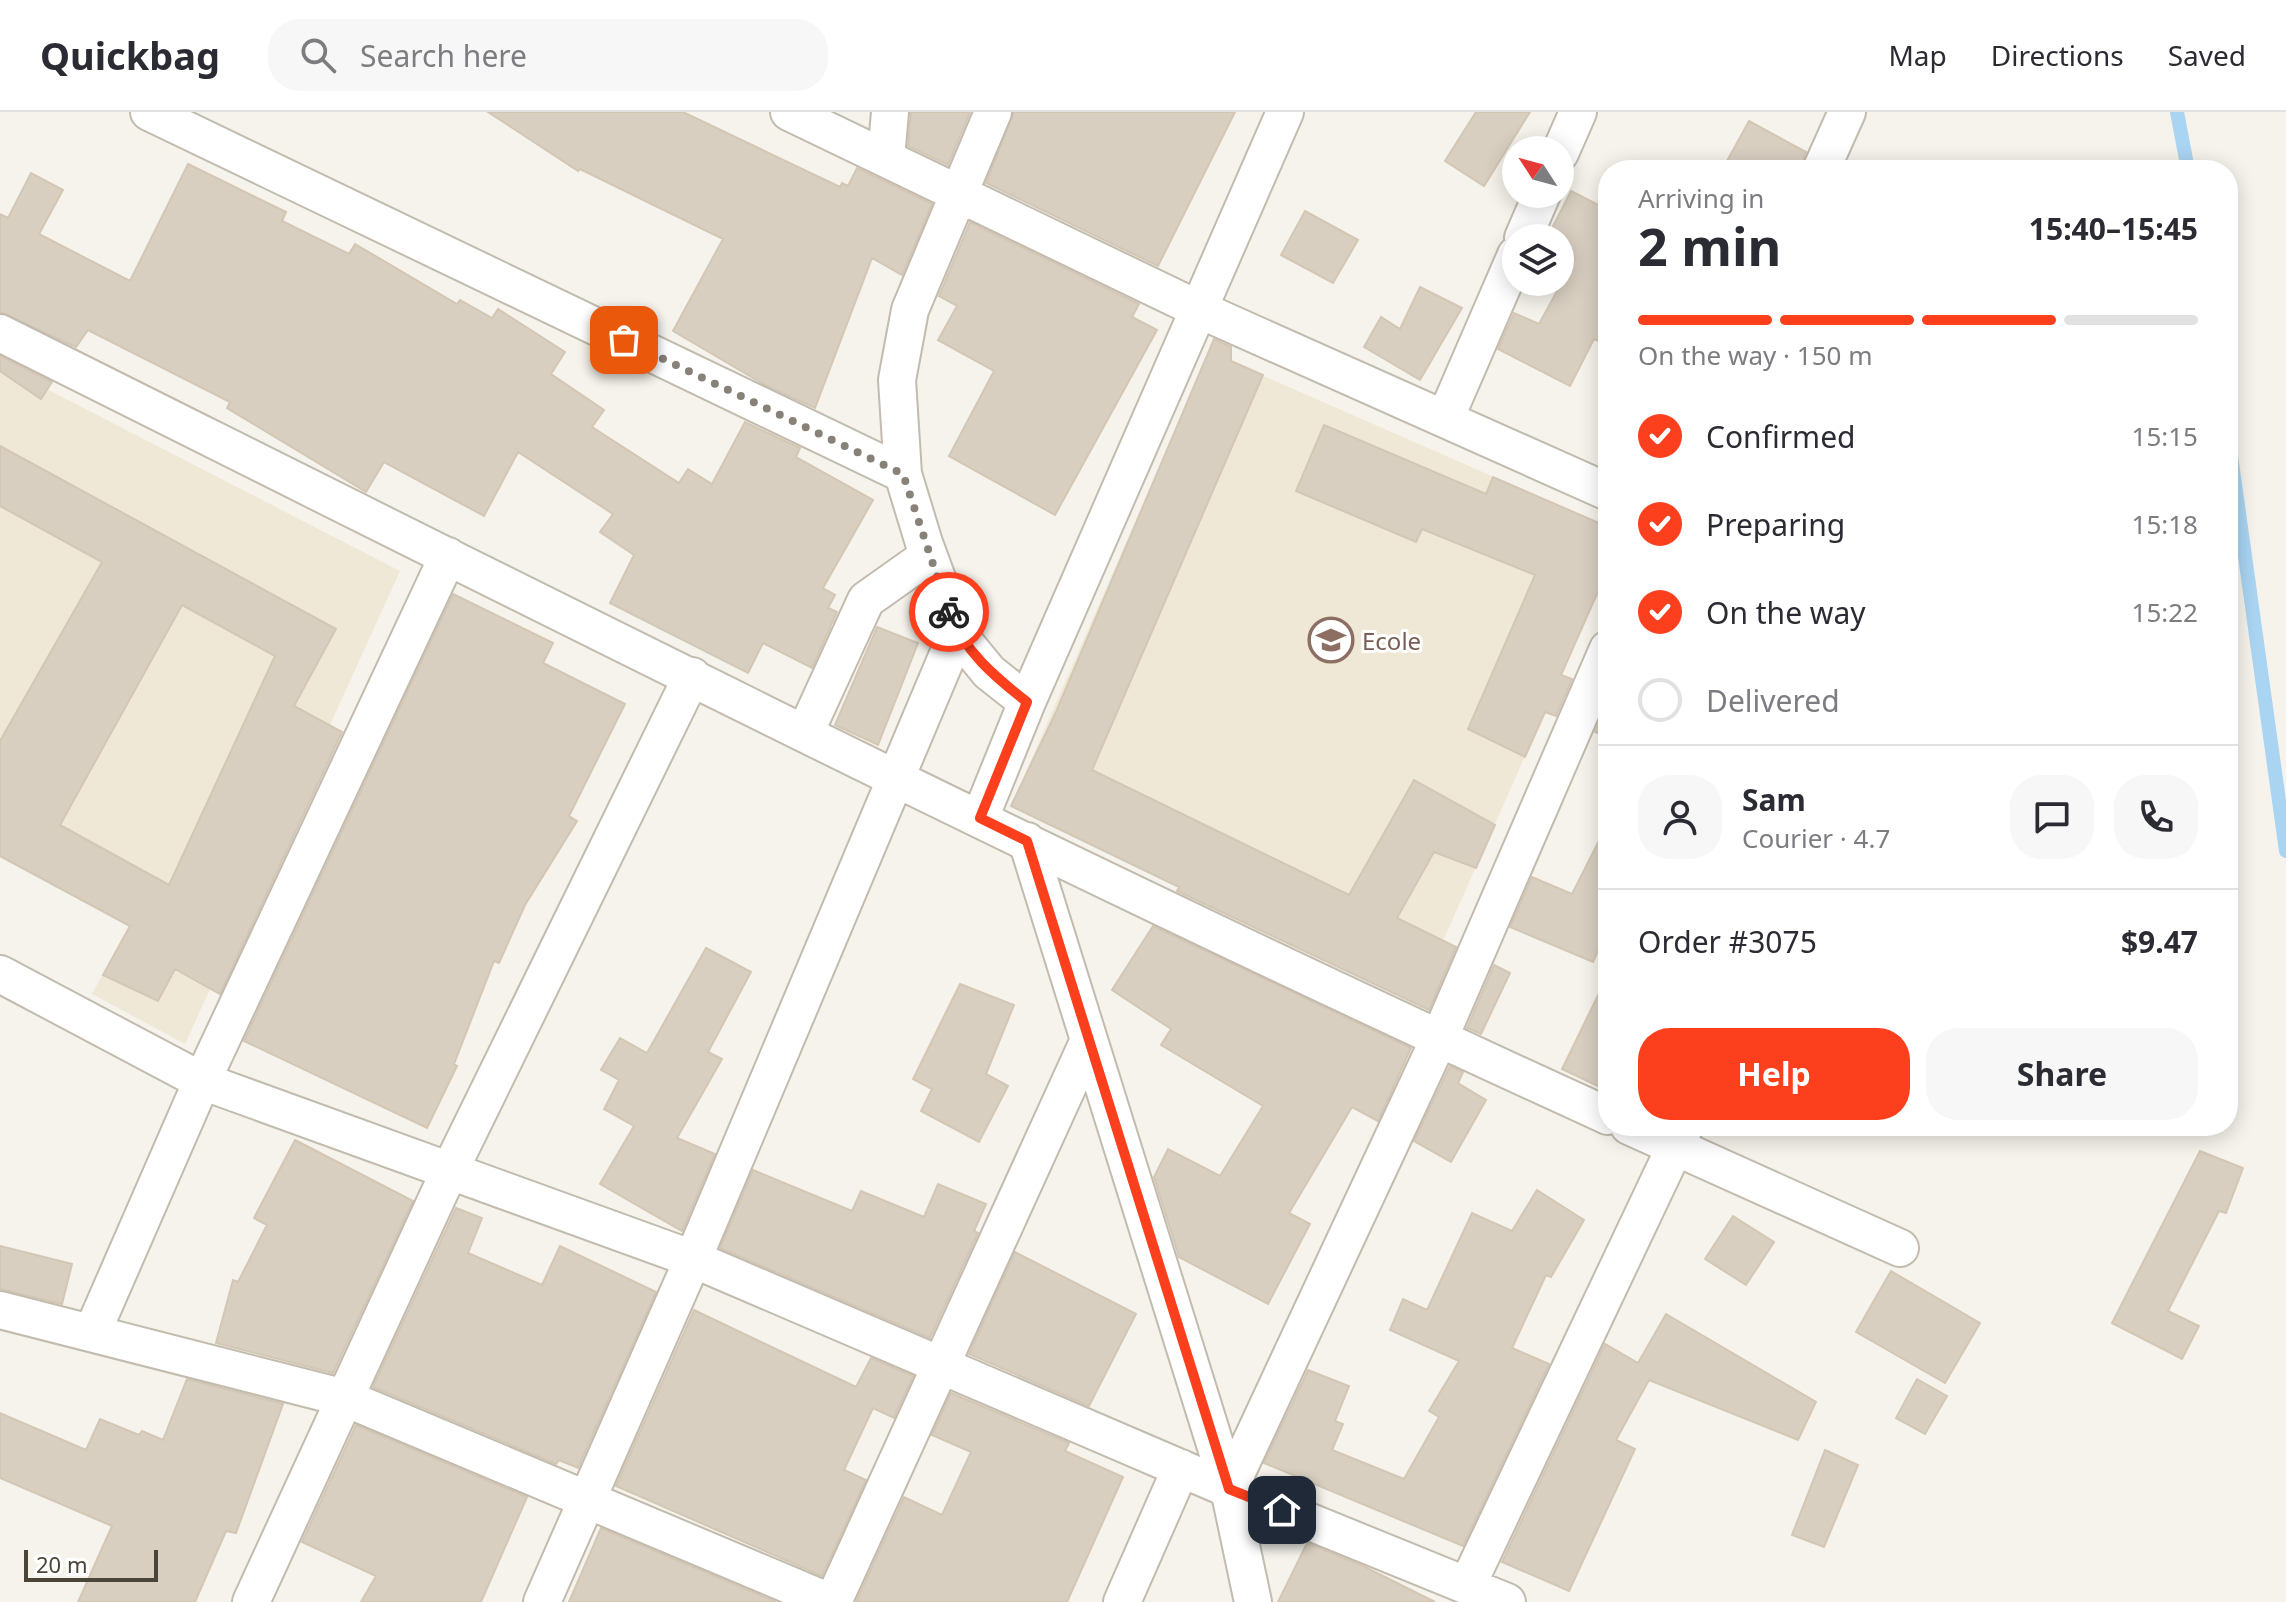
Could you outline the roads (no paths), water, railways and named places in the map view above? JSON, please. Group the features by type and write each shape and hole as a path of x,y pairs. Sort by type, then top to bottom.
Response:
{"street":[{"path":"149,112 903,474"},
{"path":"789,112 1198,309 1598,488"},
{"path":"886,158 890,112"},
{"path":"993,112 910,310 897,380 903,474 928,556 957,633 989,672 1027,702"},
{"path":"980,818 1027,702 1285,112"},
{"path":"1567,136 1578,112"},
{"path":"1825,160 1847,112"},
{"path":"1445,419 1502,287"},
{"path":"0,333 895,777 1439,1039 1598,1111"},
{"path":"92,1333 202,1081 448,556"},
{"path":"805,733 866,600 928,556"},
{"path":"542,1602 693,1259 957,633"},
{"path":"1229,1489 1439,1039 1598,672"},
{"path":"251,1602 449,1172 692,676"},
{"path":"1027,841 1229,1489 1253,1602"},
{"path":"0,974 202,1081 693,1259 1229,1489 1507,1602"},
{"path":"0,1310 345,1398 831,1602 1089,1040"},
{"path":"1467,1586 1680,1136 1900,1248"},
{"path":"1122,1602 1181,1468"}],"waterway":[{"path":"2177,112 2186,160"},
{"path":"2238,506 2286,851"}],"place":[{"name":"Ecole","path":"1331,640"}]}
